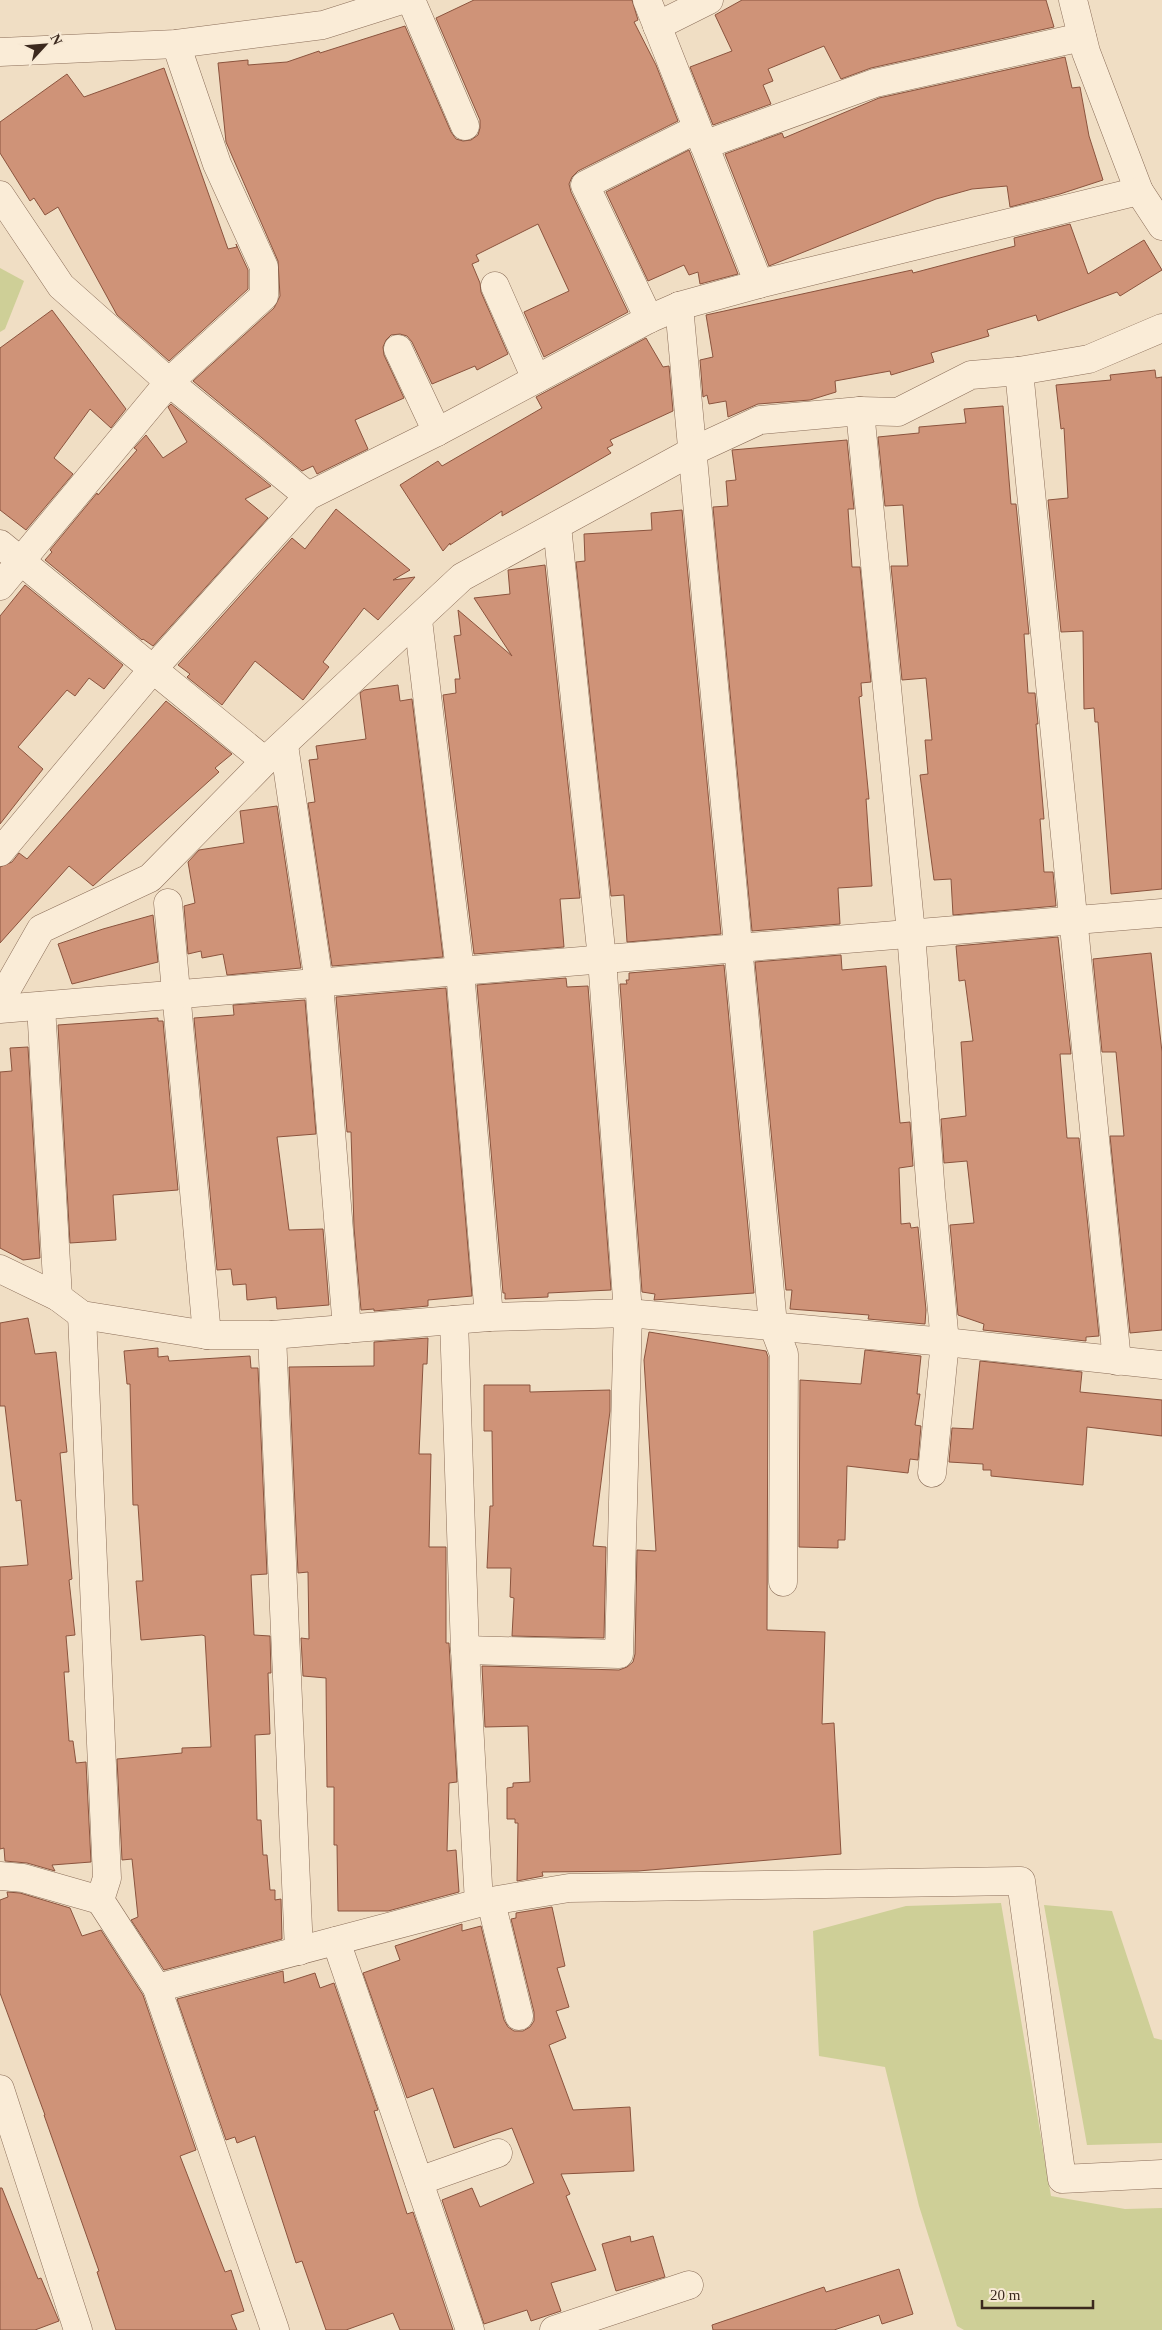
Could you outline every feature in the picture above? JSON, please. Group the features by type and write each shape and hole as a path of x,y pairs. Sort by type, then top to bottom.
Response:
{"street":[{"path":"0,52 176,44 323,25 402,0"},
{"path":"411,0 465,126"},
{"path":"647,0 759,284"},
{"path":"657,26 709,0"},
{"path":"1073,0 1082,36 1139,190 1162,226"},
{"path":"649,319 585,185 701,137 875,83 1082,36"},
{"path":"0,586 169,382 264,296 264,267 217,164 176,44"},
{"path":"0,852 153,669 308,496 437,432 649,319 679,306 759,284 1139,190"},
{"path":"0,195 61,286 169,382 308,496"},
{"path":"495,286 536,379"},
{"path":"679,306 740,948 773,1325 784,1354 783,1582"},
{"path":"0,1001 41,929 150,878 275,753 462,577 693,451 760,420 860,411 898,412 971,375 1019,371 1090,359 1162,328"},
{"path":"398,349 437,432"},
{"path":"1019,371 1117,1361"},
{"path":"860,411 911,933 931,1194 945,1342 932,1473"},
{"path":"465,1650 619,1654 628,1313 602,959 557,526"},
{"path":"0,544 153,669 275,753 319,983 347,1329"},
{"path":"418,620 460,971 489,1318"},
{"path":"168,903 208,1335"},
{"path":"0,1009 1162,913"},
{"path":"40,1006 58,1297"},
{"path":"0,1269 58,1297 82,1315 208,1335 272,1335 454,1320 628,1313 773,1325 1162,1365"},
{"path":"82,1315 107,1878 100,1900"},
{"path":"454,1320 465,1650 485,1903 519,2016"},
{"path":"272,1335 298,1951"},
{"path":"0,1876 23,1878 100,1900 157,1988 275,2330"},
{"path":"157,1988 485,1903 569,1888 1022,1881 1062,2179 1162,2174"},
{"path":"336,1941 470,2330"},
{"path":"0,2089 78,2330"},
{"path":"419,2181 498,2153"},
{"path":"554,2330 689,2285"}],"green space":[{"path":"0,268 24,281 5,329 0,332"},
{"path":"1001,1903 1051,2196 1125,2209 1162,2208 1162,2330 964,2330 957,2326 919,2206 885,2067 819,2056 813,1931 906,1906"},
{"path":"1044,1905 1112,1911 1154,2038 1162,2040 1162,2143 1087,2145"}],"building":[{"path":"474,0 632,0 638,20 634,22 656,65 678,121 578,171 572,177 569,184 571,192 628,312 544,357 524,312 569,291 538,224 476,255 479,261 472,264 480,283 481,292 508,354 477,370 475,366 432,384 412,342 407,336 400,334 391,335 383,347 384,355 404,398 355,420 368,449 317,474 313,466 302,471 193,381 274,308 280,296 278,261 226,142 218,63 248,60 248,65 287,62 405,26 451,132 456,139 463,141 471,140 478,135 480,120 436,18"},
{"path":"742,0 1046,0 1054,27 871,68 841,79 824,46 768,69 773,81 763,85 771,104 713,125 690,67 732,51 715,15"},
{"path":"1065,57 1072,88 1080,87 1089,136 1103,180 1010,207 1007,186 972,189 936,199 769,266 725,154 782,133 784,138 879,98"},
{"path":"164,68 228,249 237,247 236,244 248,270 248,289 169,361 117,315 58,207 45,215 34,198 30,201 0,153 0,122 67,74 84,97"},
{"path":"689,150 738,274 700,284 698,272 689,275 684,265 648,281 606,192"},
{"path":"1070,224 1088,274 1144,240 1162,270 1120,296 1117,292 1038,321 1036,315 987,330 989,336 931,353 934,362 891,375 890,371 835,381 836,392 810,400 758,404 728,417 726,401 709,404 707,395 703,397 700,360 713,357 706,315 912,270 913,273 1015,246 1014,238"},
{"path":"52,310 126,409 111,428 90,409 54,458 73,474 26,530 0,510 0,348"},
{"path":"646,338 663,367 669,366 673,411 610,440 613,445 607,448 611,453 502,516 502,511 450,545 450,543 443,551 400,485 438,461 442,466 542,408 536,397"},
{"path":"1155,370 1156,378 1162,377 1162,889 1111,894 1098,722 1095,722 1094,708 1084,709 1083,631 1061,632 1048,500 1068,498 1064,428 1061,429 1056,385 1111,380 1110,375"},
{"path":"171,404 271,486 245,499 268,518 153,646 142,640 45,560 52,552 50,550 97,493 98,495 137,450 134,448 146,435 163,458 187,442 168,407"},
{"path":"1003,406 1011,504 1016,504 1029,634 1024,634 1028,693 1035,693 1038,724 1036,724 1044,819 1040,819 1044,872 1053,872 1056,906 953,915 951,879 934,880 920,775 928,774 925,740 932,740 926,678 902,680 891,566 908,566 903,505 885,506 878,437 919,433 919,427 966,423 964,409"},
{"path":"847,440 854,509 848,509 852,567 860,567 871,682 861,683 862,696 859,697 869,799 866,799 872,886 838,888 840,924 752,931 713,507 728,506 726,481 736,480 732,450"},
{"path":"336,509 410,570 393,580 415,577 378,620 364,608 323,662 329,667 303,700 255,661 222,705 187,677 190,674 178,665 292,538 305,549"},
{"path":"682,510 721,934 627,942 624,895 611,896 576,562 585,561 584,534 652,530 651,513"},
{"path":"545,565 580,898 560,899 564,947 474,954 443,695 456,693 455,679 460,679 454,636 461,635 458,610 512,656 474,598 510,594 508,570"},
{"path":"25,585 123,665 104,689 89,678 75,696 67,690 18,747 43,769 0,824 0,616"},
{"path":"398,685 400,701 412,699 443,957 332,966 308,803 315,802 309,760 318,759 316,746 366,739 360,693 364,690"},
{"path":"166,701 232,754 215,768 219,772 93,886 69,866 0,943 0,867 12,862 19,853 27,859"},
{"path":"277,806 301,968 227,975 223,954 202,958 201,951 188,954 184,906 195,903 188,862 199,850 244,843 240,811"},
{"path":"153,915 158,962 72,984 58,944"},
{"path":"1058,937 1071,1054 1060,1054 1067,1138 1079,1138 1099,1336 1086,1337 1086,1341 983,1330 984,1324 958,1315 950,1225 974,1223 967,1161 944,1163 941,1119 966,1116 961,1042 973,1041 965,980 959,981 956,946"},
{"path":"1151,953 1162,1052 1162,1330 1130,1333 1110,1136 1124,1136 1116,1052 1102,1052 1093,959"},
{"path":"841,955 842,970 886,966 900,1123 910,1122 913,1166 899,1168 901,1224 910,1223 911,1228 918,1227 926,1310 925,1324 868,1319 869,1315 790,1309 792,1290 786,1290 755,962"},
{"path":"724,965 754,1293 654,1300 655,1294 642,1292 620,984 627,984 626,980 629,980 629,973"},
{"path":"566,978 567,987 588,986 611,1290 548,1293 548,1297 505,1299 477,985"},
{"path":"446,988 472,1296 428,1300 428,1306 374,1311 374,1309 361,1310 354,1227 351,1132 347,1132 336,997"},
{"path":"305,1000 316,1134 277,1137 289,1230 323,1229 329,1305 277,1309 276,1297 247,1300 246,1284 233,1285 231,1269 217,1270 194,1018 234,1015 233,1005"},
{"path":"158,1018 158,1021 163,1021 178,1190 113,1195 116,1240 70,1243 58,1025"},
{"path":"28,1047 40,1258 23,1260 0,1248 0,1072 12,1071 10,1048"},
{"path":"28,1318 35,1354 56,1352 67,1452 60,1453 72,1579 69,1580 75,1635 66,1636 69,1672 64,1672 69,1741 73,1741 76,1763 86,1762 91,1862 52,1865 55,1871 27,1863 5,1861 4,1848 0,1849 0,1567 28,1565 21,1500 16,1501 5,1406 0,1406 0,1323"},
{"path":"649,1332 766,1351 768,1357 767,1630 825,1632 822,1724 834,1723 841,1854 638,1871 542,1872 543,1876 517,1881 518,1823 515,1823 515,1819 507,1819 507,1788 513,1787 513,1783 530,1782 528,1726 485,1727 482,1666 619,1670 633,1662 635,1654 637,1550 656,1551 644,1360"},
{"path":"428,1338 427,1364 423,1364 419,1454 431,1454 429,1547 446,1547 446,1643 449,1643 457,1782 449,1783 447,1851 456,1850 459,1892 388,1911 338,1911 337,1845 334,1845 334,1787 327,1787 326,1678 303,1676 301,1638 309,1639 308,1572 298,1573 289,1367 374,1366 374,1342"},
{"path":"158,1348 158,1357 168,1356 169,1361 250,1356 251,1368 258,1368 267,1574 251,1575 254,1635 270,1636 271,1673 268,1673 270,1734 255,1735 257,1820 261,1820 263,1855 267,1855 270,1890 275,1890 275,1900 281,1899 282,1939 164,1970 131,1920 138,1917 132,1859 122,1860 117,1759 182,1753 182,1748 211,1747 205,1636 141,1640 136,1581 143,1581 138,1505 133,1505 130,1384 127,1384 124,1351"},
{"path":"865,1350 921,1356 917,1394 920,1394 915,1425 921,1426 918,1460 910,1459 908,1473 847,1466 845,1540 838,1540 838,1548 799,1547 800,1380 861,1384"},
{"path":"980,1361 1082,1372 1080,1392 1162,1400 1162,1436 1087,1427 1083,1485 991,1476 991,1470 983,1470 983,1464 949,1462 952,1428 973,1429"},
{"path":"484,1385 530,1385 530,1392 610,1390 610,1411 593,1546 606,1547 604,1638 512,1636 514,1598 510,1597 511,1568 487,1568 490,1506 493,1506 492,1431 484,1431"},
{"path":"7,1892 20,1893 70,1908 82,1936 101,1930 143,1995 196,2150 180,2156 225,2272 231,2270 244,2311 231,2315 237,2330 116,2330 97,2272 99,2271 0,1993 0,1900 8,1897"},
{"path":"552,1907 565,1966 557,1968 569,2007 556,2011 566,2038 549,2045 573,2110 630,2107 634,2171 561,2174 570,2194 566,2196 596,2270 551,2283 561,2311 531,2321 527,2310 484,2324 442,2200 472,2188 480,2207 534,2183 512,2128 454,2148 433,2088 407,2098 363,1973 400,1960 395,1946 462,1924 462,1931 481,1926 504,2020 508,2027 514,2031 523,2031 530,2027 534,2021 534,2012 511,1919 516,1918 516,1913"},
{"path":"283,1971 284,1983 315,1973 320,1988 334,1983 378,2110 374,2111 407,2214 413,2212 453,2330 400,2330 393,2313 346,2330 326,2330 302,2261 296,2263 255,2136 237,2143 235,2137 226,2140 177,1999"},
{"path":"0,2188 2,2188 38,2279 41,2278 59,2321 35,2330 0,2330"},
{"path":"630,2236 631,2242 653,2236 665,2277 616,2291 602,2244"},
{"path":"899,2269 913,2314 882,2324 879,2315 834,2330 713,2330 712,2325 824,2287 826,2292"}]}
